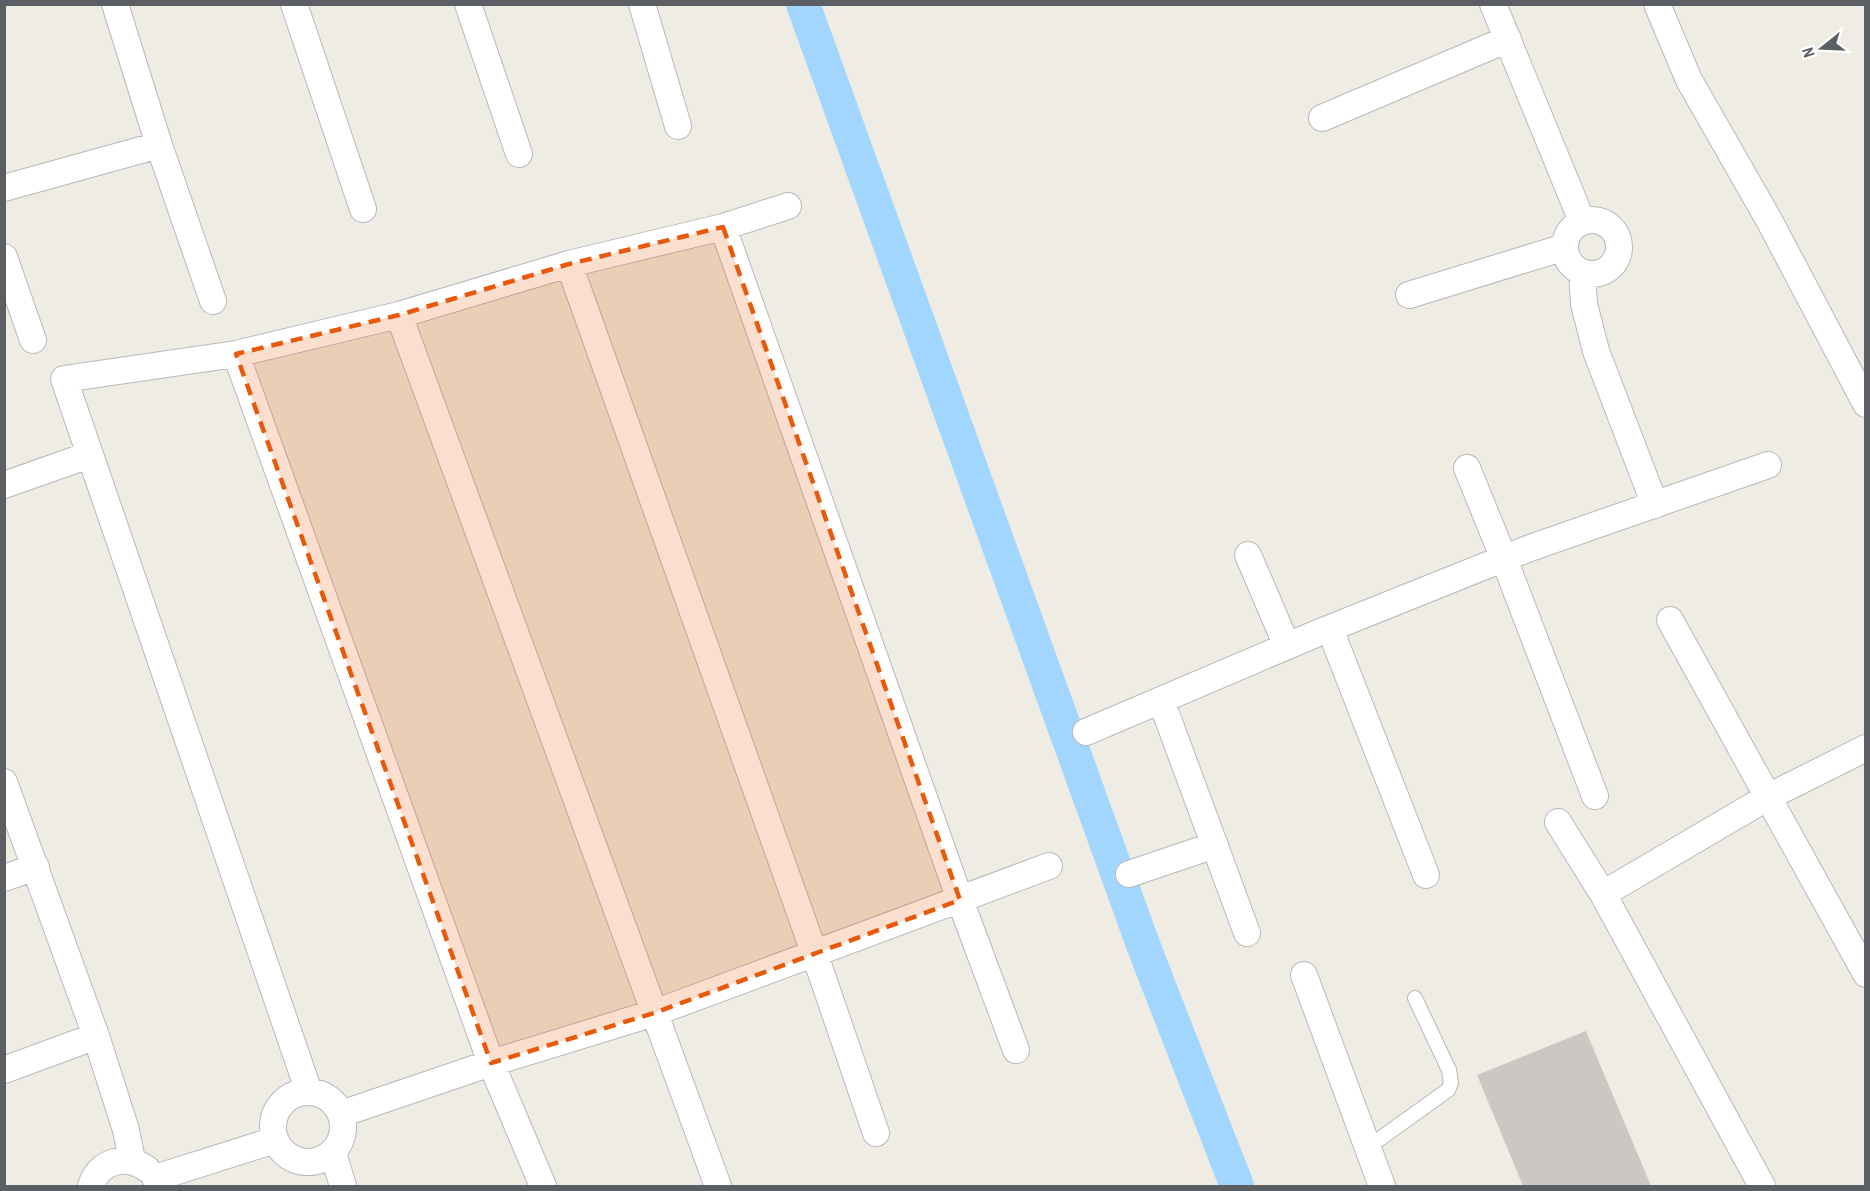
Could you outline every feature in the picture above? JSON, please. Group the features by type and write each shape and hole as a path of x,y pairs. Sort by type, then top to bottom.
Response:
{"street":[{"path":"115,4 159,145 213,301"},
{"path":"294,4 363,208"},
{"path":"468,4 519,154"},
{"path":"642,4 678,126"},
{"path":"1493,4 1582,221"},
{"path":"1658,4 1689,80 1769,220 1866,405"},
{"path":"1322,118 1508,39"},
{"path":"4,188 159,145"},
{"path":"309,1092 64,379 236,354 399,315 569,264 723,227 788,206"},
{"path":"1593,220 1603,222 1612,228 1620,247 1611,267 1592,274 1582,272 1573,266 1567,257 1565,247 1567,236 1573,228 1582,221 1593,220"},
{"path":"723,227 960,900 1016,1050"},
{"path":"1409,295 1565,247"},
{"path":"4,257 33,340"},
{"path":"569,264 876,1133"},
{"path":"1582,272 1584,304 1596,351 1655,505"},
{"path":"399,315 718,1186"},
{"path":"236,354 491,1063 543,1186"},
{"path":"4,485 89,455"},
{"path":"1086,732 1287,646 1504,559 1768,465"},
{"path":"1467,468 1595,796"},
{"path":"1248,555 1287,646"},
{"path":"1670,620 1866,974"},
{"path":"1330,629 1426,875"},
{"path":"1161,700 1247,933"},
{"path":"1602,894 1768,796 1866,748"},
{"path":"4,782 96,1036 126,1130 132,1160"},
{"path":"1558,822 1602,894 1762,1186"},
{"path":"1129,874 1215,845"},
{"path":"341,1114 491,1063 654,1013 1049,866"},
{"path":"4,878 36,867"},
{"path":"1304,975 1382,1186"},
{"path":"4,1070 96,1036"},
{"path":"309,1092 322,1095 334,1103 341,1114 344,1128 341,1142 333,1153 321,1161 307,1163 294,1160 283,1152 275,1140 273,1126 276,1113 283,1101 296,1094 309,1092"},
{"path":"91,1186 99,1170 117,1160 132,1160 149,1170 156,1182 275,1140"},
{"path":"333,1153 343,1186"}],"lane":[{"path":"1367,1148 1448,1090 1451,1083 1449,1070 1415,998"}],"highlighted area":[{"path":"723,227 960,900 654,1013 491,1063 236,354 399,315 569,264"}],"building":[{"path":"1586,1031 1651,1186 1523,1186 1477,1075"}],"waterway":[{"path":"803,4 1145,950 1237,1186"}]}
